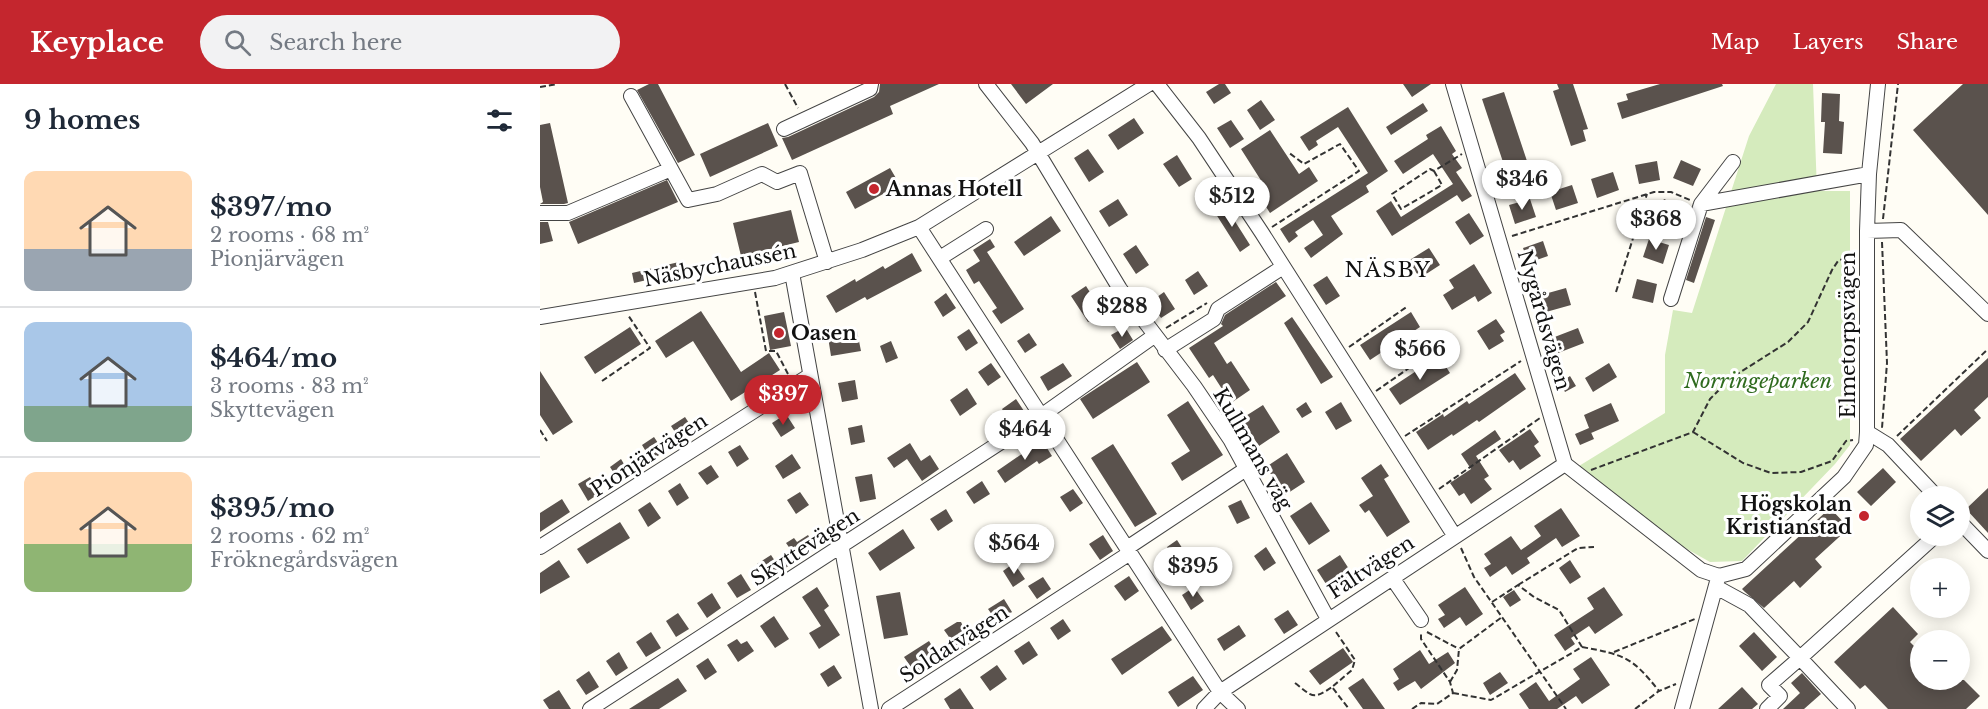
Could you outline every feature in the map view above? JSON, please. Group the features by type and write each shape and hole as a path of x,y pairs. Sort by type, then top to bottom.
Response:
{"street":[{"path":"784,129 870,89 871,84"},
{"name":"Kullmans väg","path":"986,84 1038,153 1120,289 1200,395 1246,469 1268,514 1328,619"},
{"name":"Näsbychaussén","path":"540,317 792,273 919,227 1149,84"},
{"path":"1157,84 1199,138 1262,233 1454,535"},
{"name":"Nygårdsvägen","path":"1453,84 1501,239 1565,464"},
{"name":"Elmetorpsvägen","path":"1718,581 1746,569 1844,477 1866,445 1863,436 1867,231 1869,174 1878,84"},
{"path":"631,96 688,200 717,194 762,174 777,182 800,173 827,262"},
{"path":"1671,299 1701,204 1733,162"},
{"path":"540,213 568,213 671,169"},
{"path":"1701,204 1869,174"},
{"path":"919,227 1220,692 1238,709"},
{"path":"940,258 986,228"},
{"path":"1867,231 1901,230 1988,314"},
{"path":"1165,350 1214,319 1218,309 1283,267"},
{"path":"792,273 871,709"},
{"name":"Skyttevägen","path":"590,709 1041,416 1154,336"},
{"name":"Pionjärvägen","path":"540,547 809,376"},
{"path":"1863,436 1884,442 1926,486"},
{"path":"1565,464 1749,605 1800,658 1838,706"},
{"name":"Fältvägen","path":"1204,709 1220,692 1328,619 1393,579 1454,535 1565,464"},
{"name":"Soldatvägen","path":"889,709 1128,551 1246,469"},
{"path":"1970,532 1988,551"},
{"path":"1767,709 1780,696 1769,685 1924,546"},
{"path":"1393,579 1421,620"},
{"path":"1682,709 1718,581"}],"path":[{"path":"540,87 557,84"},
{"path":"785,84 804,120"},
{"path":"1884,442 1887,363 1884,334 1882,231 1898,84"},
{"path":"1262,233 1359,171 1340,144 1304,164 1288,152"},
{"path":"1434,171 1442,185 1401,209 1392,194 1430,169 1434,171 1472,148"},
{"path":"1501,239 1647,194 1671,192 1701,204"},
{"path":"1616,292 1647,194"},
{"path":"1579,475 1693,432 1710,399 1731,378 1788,342 1808,322 1838,261 1857,253"},
{"path":"754,289 765,351 776,351 794,385"},
{"path":"1339,354 1408,306"},
{"path":"602,381 650,348 626,312"},
{"path":"1884,442 1988,349"},
{"path":"1366,398 1435,350"},
{"path":"1395,442 1533,353"},
{"path":"1429,496 1550,411"},
{"path":"540,430 547,441"},
{"path":"1693,432 1743,464 1771,473 1801,472 1832,461 1846,441 1863,436"},
{"path":"1454,535 1474,577 1566,709"},
{"path":"1492,602 1578,548 1593,547"},
{"path":"1518,585 1558,610 1582,646"},
{"path":"1613,652 1708,613"},
{"path":"1450,682 1457,670 1459,649 1502,617"},
{"path":"1295,683 1312,696 1318,697 1352,670 1354,660 1328,619"},
{"path":"1453,693 1450,682 1421,639 1421,629 1459,649"},
{"path":"1412,709 1422,703 1437,704 1453,693 1491,700 1582,646 1613,652 1638,665 1659,691"},
{"path":"1635,709 1659,691 1689,679"},
{"path":"1332,687 1349,709"}],"green space":[{"name":"Norringeparken","path":"1776,84 1813,84 1817,191 1850,191 1850,445 1835,464 1742,561 1710,562 1678,544 1579,466 1665,413 1665,355 1673,310 1692,313 1749,136"}],"building":[{"path":"649,84 658,84 695,155 678,163 637,90"},
{"path":"880,84 939,84 890,106 893,114 792,160 782,138 874,97 879,92"},
{"path":"1011,84 1053,84 1026,104"},
{"path":"1219,84 1225,84 1231,93 1214,104 1206,92"},
{"path":"1403,84 1431,84 1412,97"},
{"path":"1557,84 1573,84 1588,129 1583,130 1586,141 1571,146 1553,91 1559,89"},
{"path":"1660,84 1722,84 1723,86 1622,119 1617,103 1628,100 1626,94"},
{"path":"1963,84 1988,84 1988,215 1913,130"},
{"path":"1504,92 1528,164 1506,171 1482,99"},
{"path":"1822,93 1840,94 1839,121 1844,122 1842,154 1823,153 1825,122 1821,122"},
{"path":"1261,100 1275,120 1260,130 1247,110"},
{"path":"1423,103 1428,111 1391,135 1386,127"},
{"path":"1348,107 1388,171 1366,186 1369,192 1331,216 1343,234 1311,258 1304,248 1323,235 1313,220 1295,232 1298,236 1289,243 1280,229 1368,173 1338,127 1316,141 1318,145 1309,151 1300,137"},
{"path":"1134,118 1144,133 1118,150 1108,135"},
{"path":"1231,120 1244,139 1230,148 1217,128"},
{"path":"550,123 568,203 564,204 540,204 543,202 540,187 540,125"},
{"path":"768,123 778,146 710,177 700,154"},
{"path":"1441,126 1456,151 1452,154 1462,168 1456,172 1472,196 1462,202 1457,195 1392,236 1376,211 1391,201 1401,217 1453,184 1433,154 1403,174 1394,161 1428,139 1426,135"},
{"path":"1270,130 1299,174 1309,167 1318,181 1270,213 1261,199 1269,193 1241,149"},
{"path":"1088,149 1104,172 1089,182 1074,158"},
{"path":"1177,155 1192,179 1179,187 1163,164"},
{"path":"1681,160 1701,169 1693,186 1673,178"},
{"path":"1657,161 1660,180 1639,184 1635,165"},
{"path":"890,168 900,185 855,209 846,192"},
{"path":"1613,172 1619,190 1597,198 1591,179"},
{"path":"667,180 678,202 578,244 569,222"},
{"path":"1572,185 1578,203 1556,210 1550,192"},
{"path":"1118,199 1128,215 1109,227 1099,211"},
{"path":"1530,199 1536,217 1515,224 1509,205"},
{"path":"1664,199 1684,208 1676,225 1656,216"},
{"path":"1224,204 1250,245 1240,252 1214,211"},
{"path":"791,210 799,242 741,256 733,223"},
{"path":"1469,213 1484,236 1470,245 1455,222"},
{"path":"1051,216 1061,231 1024,256 1014,242"},
{"path":"1706,217 1715,220 1694,283 1686,280"},
{"path":"540,222 548,222 553,241 540,244"},
{"path":"990,239 995,247 987,252 1024,309 1001,324 992,311 997,308 979,281 974,284 966,270 980,261 973,250"},
{"path":"1649,239 1669,245 1663,264 1643,257"},
{"path":"1543,241 1548,256 1528,263 1523,248"},
{"path":"1136,245 1149,265 1136,274 1123,254"},
{"path":"1429,248 1440,265 1420,278 1408,261"},
{"path":"912,253 922,271 867,300 865,297 836,313 826,296 883,266 885,269"},
{"path":"679,262 681,272 634,283 632,273"},
{"path":"1474,264 1492,293 1478,302 1475,296 1452,310 1443,295 1454,288 1449,280"},
{"path":"1198,271 1208,286 1194,295 1185,280"},
{"path":"1327,276 1340,296 1326,305 1313,285"},
{"path":"1637,279 1657,284 1653,303 1632,298"},
{"path":"1276,282 1286,296 1214,343 1227,364 1231,361 1250,390 1231,403 1213,375 1209,378 1189,348 1223,326 1221,324 1225,315"},
{"path":"1086,286 1103,313 1088,322 1071,296"},
{"path":"1566,288 1571,305 1546,312 1541,295"},
{"path":"1164,292 1175,309 1161,318 1150,302"},
{"path":"946,293 956,308 943,317 934,302"},
{"path":"701,311 741,372 769,353 780,370 731,401 693,341 666,358 655,341"},
{"path":"784,312 791,346 770,350 764,316"},
{"path":"1411,312 1420,327 1370,360 1360,345"},
{"path":"1292,317 1333,377 1321,384 1284,323"},
{"path":"1496,319 1505,332 1500,335 1504,341 1489,350 1477,331"},
{"path":"630,327 641,344 595,374 584,357"},
{"path":"1125,327 1133,340 1120,349 1111,335"},
{"path":"1578,328 1584,343 1558,353 1552,338"},
{"path":"969,329 978,343 966,351 957,337"},
{"path":"857,331 861,351 831,356 828,337"},
{"path":"1029,333 1037,345 1025,353 1017,341"},
{"path":"891,341 898,358 886,363 880,346"},
{"path":"1439,356 1450,373 1400,405 1389,389"},
{"path":"1988,358 1988,397 1974,410 1981,418 1961,436 1955,429 1921,461 1900,439"},
{"path":"1137,362 1150,382 1093,419 1080,399"},
{"path":"991,363 1001,377 988,386 978,372"},
{"path":"1063,363 1072,376 1048,391 1040,377"},
{"path":"1609,363 1617,377 1593,392 1585,378"},
{"path":"540,371 573,422 553,435 540,415"},
{"path":"1515,373 1526,389 1479,422 1477,420 1428,450 1416,432 1467,401 1469,404"},
{"path":"1570,376 1576,386 1565,392 1560,383"},
{"path":"855,380 858,399 842,402 838,383"},
{"path":"967,388 977,404 960,416 950,400"},
{"path":"1016,399 1026,414 1011,424 1002,409"},
{"path":"1188,401 1223,455 1182,481 1171,463 1190,451 1167,415"},
{"path":"1306,402 1312,412 1302,418 1296,409"},
{"path":"1341,402 1352,421 1336,430 1325,412"},
{"path":"1611,403 1619,421 1591,433 1584,415"},
{"path":"1263,405 1280,432 1259,446 1241,419"},
{"path":"786,414 795,428 781,437 772,423"},
{"path":"685,417 695,432 681,441 671,426"},
{"path":"862,425 865,442 851,445 848,428"},
{"path":"1589,428 1594,439 1580,445 1575,434"},
{"path":"1530,429 1539,442 1534,446 1541,456 1520,470 1513,460 1509,463 1499,450"},
{"path":"1495,430 1501,439 1476,456 1489,476 1484,479 1492,489 1471,504 1464,493 1459,496 1450,483 1471,469 1461,454"},
{"path":"654,437 664,452 651,460 642,445"},
{"path":"1042,440 1052,456 1039,464 1037,461 1005,483 997,471"},
{"path":"910,443 921,461 930,455 939,469 922,481 907,459 894,468 887,458"},
{"path":"1113,444 1157,514 1135,527 1091,458"},
{"path":"740,445 749,459 737,467 728,452"},
{"path":"1287,453 1305,482 1285,495 1266,467"},
{"path":"792,454 801,468 783,479 775,466"},
{"path":"621,459 630,474 619,481 610,467"},
{"path":"1381,464 1389,476 1384,479 1410,522 1387,537 1369,510 1365,513 1359,505 1373,496 1361,478"},
{"path":"711,465 719,477 707,485 698,473"},
{"path":"1883,468 1896,482 1871,506 1857,492"},
{"path":"872,474 876,499 860,502 855,477"},
{"path":"590,477 600,493 588,501 578,484"},
{"path":"982,481 990,494 974,504 966,492"},
{"path":"680,483 689,498 677,506 668,491"},
{"path":"1988,488 1988,533 1970,513 1970,505"},
{"path":"1073,489 1083,503 1070,512 1060,497"},
{"path":"800,492 809,505 796,514 787,500"},
{"path":"562,499 570,512 540,532 540,513"},
{"path":"1241,500 1250,518 1237,524 1228,506"},
{"path":"650,502 661,518 648,527 638,510"},
{"path":"1311,502 1330,531 1309,545 1290,516"},
{"path":"1561,508 1580,536 1562,547 1556,538 1527,558 1530,563 1512,575 1506,566 1490,577 1484,568 1491,564 1484,554 1511,536 1521,550 1541,536 1534,526"},
{"path":"1830,508 1849,528 1815,559 1822,567 1800,588 1794,581 1764,608 1742,589"},
{"path":"946,509 953,521 938,531 930,519"},
{"path":"620,522 630,538 587,564 577,549"},
{"path":"903,529 915,548 880,571 868,553"},
{"path":"808,535 816,548 767,580 757,564 771,555 775,561 791,550 786,543 794,538 797,542"},
{"path":"1103,535 1113,551 1100,560 1089,544"},
{"path":"1177,540 1188,557 1178,564 1167,547"},
{"path":"1266,547 1276,563 1264,571 1254,556"},
{"path":"1340,555 1358,583 1335,598 1317,570"},
{"path":"559,560 570,577 540,594 540,573"},
{"path":"1570,560 1581,577 1570,584 1559,568"},
{"path":"1014,563 1025,579 1013,587 1003,571"},
{"path":"741,574 751,590 737,598 727,583"},
{"path":"1129,576 1139,591 1125,601 1114,586"},
{"path":"1043,577 1051,589 1037,599 1028,586"},
{"path":"817,587 829,606 824,610 840,635 819,649 809,633 821,626 802,597"},
{"path":"1194,587 1204,601 1191,610 1182,595"},
{"path":"1465,587 1483,614 1466,626 1460,617 1444,628 1438,619 1445,615 1438,605"},
{"path":"1604,587 1623,615 1595,634 1589,626 1571,638 1575,644 1565,651 1554,635 1594,609 1587,598"},
{"path":"1514,590 1521,600 1510,607 1503,597"},
{"path":"900,592 908,635 884,639 876,596"},
{"path":"712,593 721,608 707,618 697,603"},
{"path":"1004,599 1012,612 997,622 988,609"},
{"path":"1893,607 1914,630 1910,630 1910,690 1970,690 1970,686 1980,696 1966,709 1888,709 1865,685 1860,689 1834,662"},
{"path":"1288,610 1298,625 1284,634 1274,619"},
{"path":"678,613 689,629 676,637 666,621"},
{"path":"774,616 789,639 775,648 760,626"},
{"path":"1063,619 1071,631 1058,640 1050,628"},
{"path":"961,622 971,643 959,651 944,630"},
{"path":"1239,625 1246,636 1224,651 1217,639"},
{"path":"1162,626 1172,640 1122,675 1111,659"},
{"path":"651,632 661,648 646,657 636,642"},
{"path":"1754,632 1777,657 1762,671 1739,646"},
{"path":"737,639 741,644 747,641 754,651 738,662 727,645"},
{"path":"929,641 939,657 934,661 936,665 923,674 920,670 915,673 904,657"},
{"path":"1029,641 1038,655 1023,665 1014,651"},
{"path":"1343,648 1353,662 1320,685 1309,671"},
{"path":"1420,650 1429,664 1448,652 1455,663 1421,689 1415,681 1398,691 1393,683 1399,679 1393,669"},
{"path":"619,652 628,668 616,676 606,661"},
{"path":"1591,657 1610,685 1582,704 1576,696 1557,709 1529,709 1519,694 1536,682 1549,701 1580,679 1573,669"},
{"path":"708,658 717,672 705,680 696,666"},
{"path":"834,665 842,678 828,687 820,674"},
{"path":"997,665 1007,679 990,691 980,677"},
{"path":"589,671 599,687 586,695 576,680"},
{"path":"1500,672 1508,683 1490,695 1483,683"},
{"path":"1802,673 1821,694 1804,709 1783,709 1800,693 1791,683"},
{"path":"1193,676 1203,690 1178,707 1168,692"},
{"path":"678,678 687,691 659,709 629,709"},
{"path":"1363,678 1385,709 1363,709 1348,688"},
{"path":"1742,687 1758,704 1752,709 1718,709"},
{"path":"960,688 974,709 950,709 944,699"},
{"path":"559,690 571,709 549,709 543,700"}],"place":[{"name":"Annas Hotell","path":"874,189"},
{"name":"Oasen","path":"779,333"},
{"name":"Högskolan Kristianstad","path":"1864,516"}],"district":[{"name":"NÄSBY","path":"1388,270"}]}
